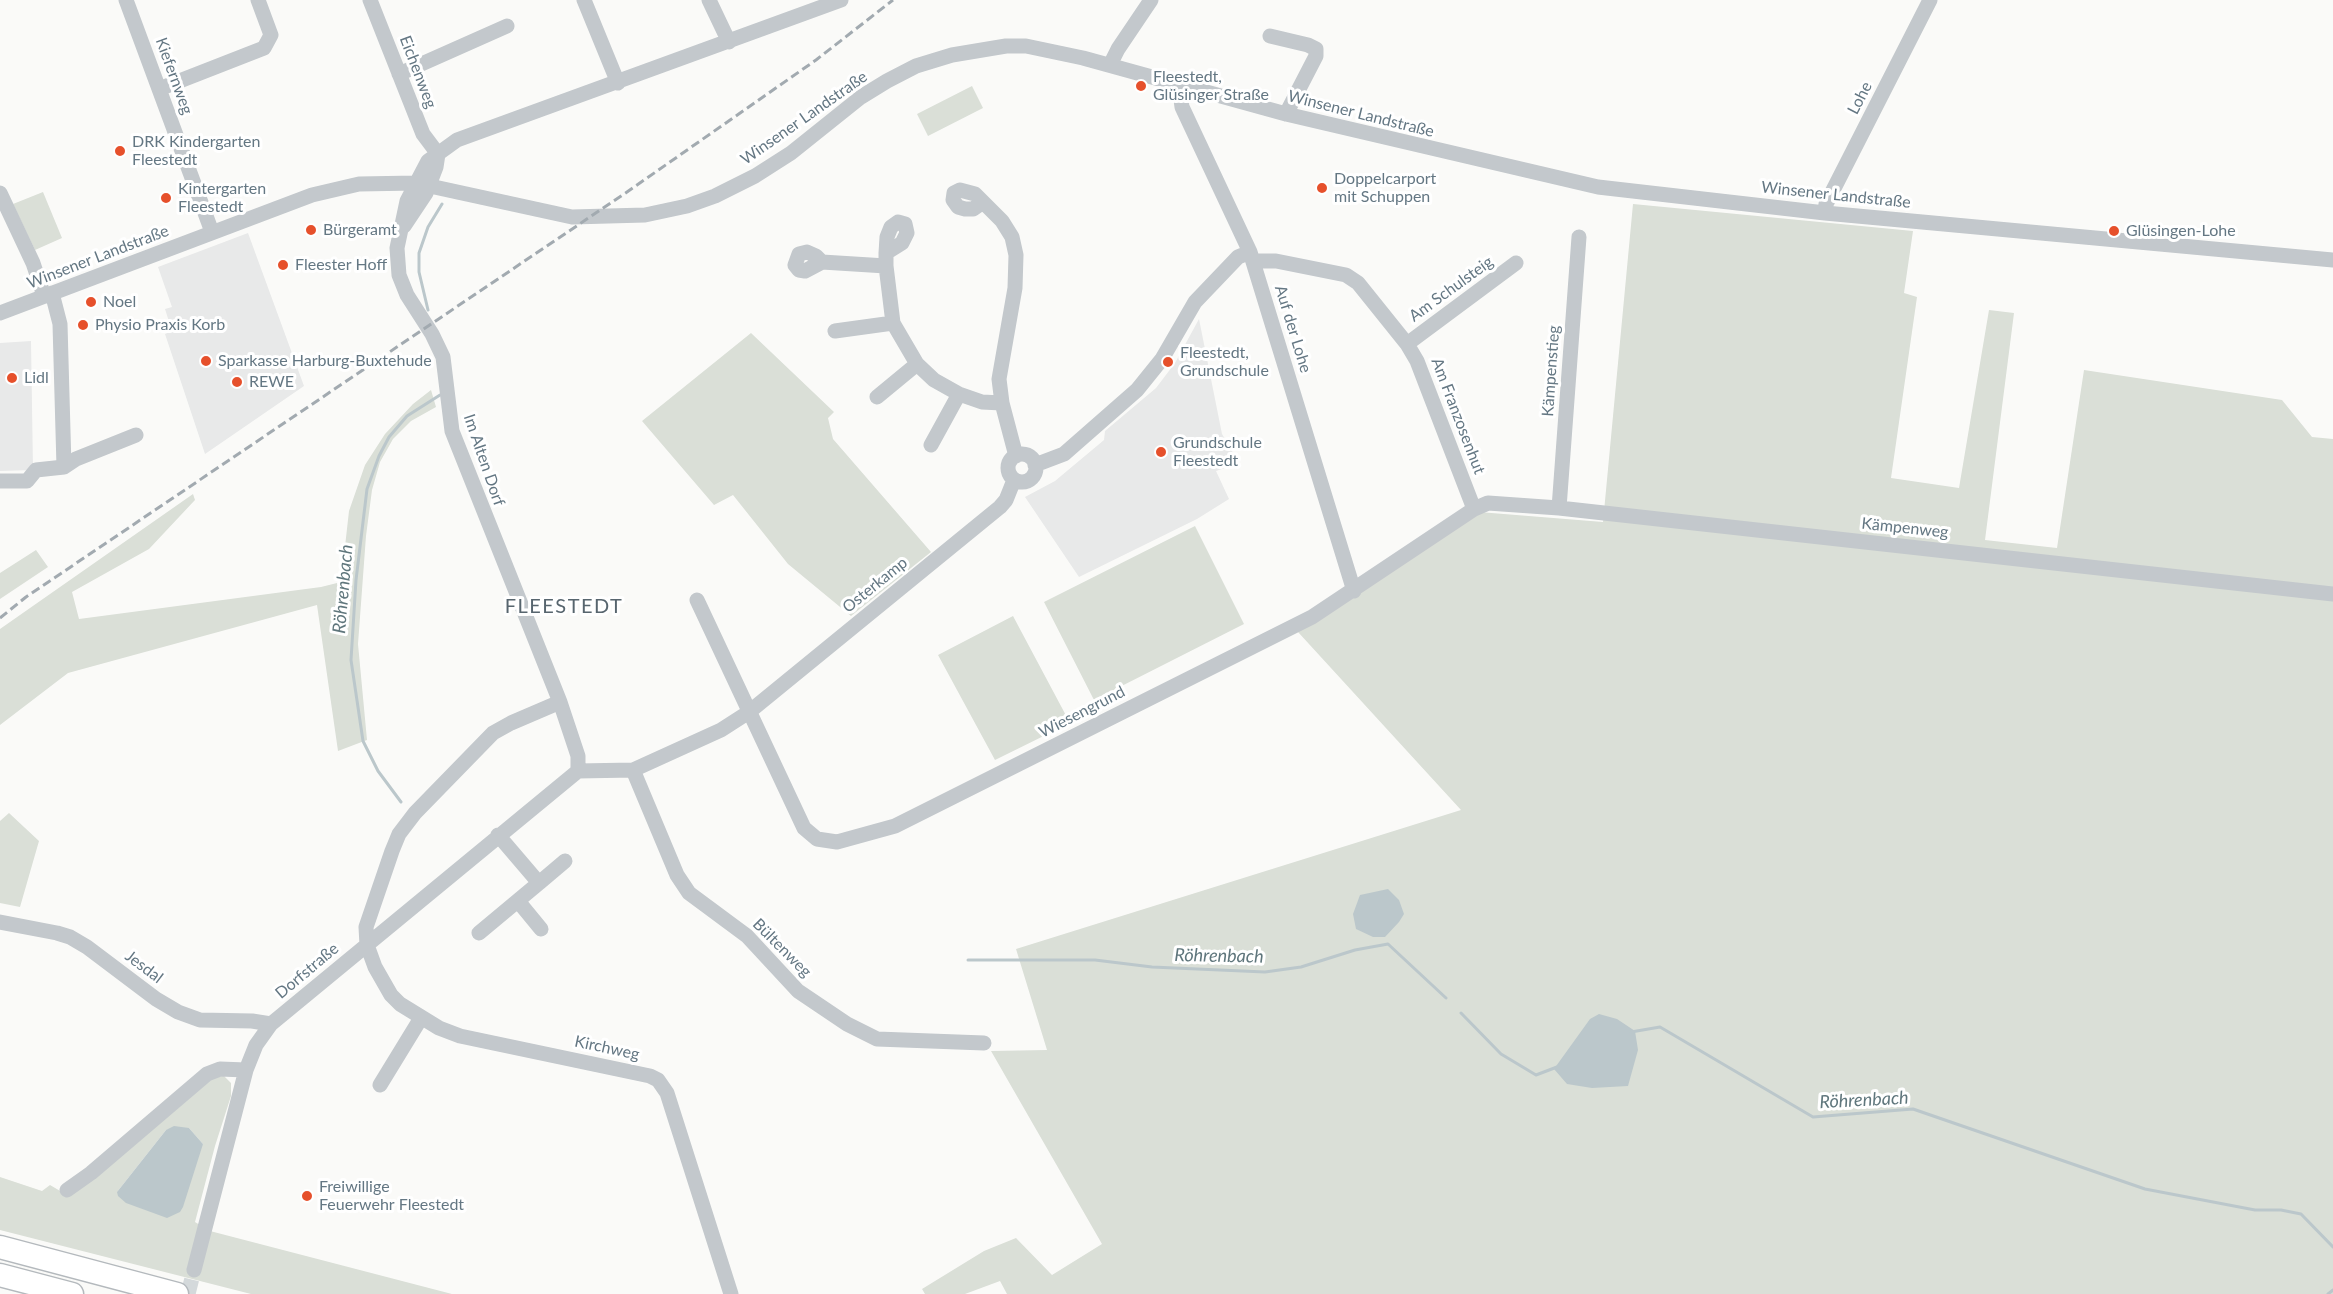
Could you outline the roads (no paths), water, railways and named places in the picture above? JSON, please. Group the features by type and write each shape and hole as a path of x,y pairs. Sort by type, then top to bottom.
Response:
{"highway":[{"path":"0,1247 177,1294"},
{"path":"0,1275 72,1294"}],"street":[{"name":"Kiefernweg","path":"126,0 212,232"},
{"path":"159,89 264,48 271,35 258,0"},
{"name":"Eichenweg","path":"370,0 423,134 438,154"},
{"path":"709,0 729,42"},
{"path":"422,184 428,161 451,144 466,137 841,0"},
{"path":"1110,65 1151,0"},
{"name":"Lohe","path":"1825,213 1826,204 1930,0"},
{"path":"587,1 618,83"},
{"path":"399,74 507,27"},
{"path":"1270,36 1316,49 1316,56 1286,114"},
{"name":"Winsener Landstraße","path":"0,313 312,195 339,188 375,183 422,184 572,217 645,215 687,206 715,196 755,176 791,153 861,97 916,66 952,55 997,47 1026,46 1052,50 1110,65 1286,114 1598,187 1825,213 2333,260"},
{"name":"Auf der Lohe","path":"1179,85 1182,107 1252,257 1354,591"},
{"name":"Im Alten Dorf","path":"422,184 407,201 396,259 399,276 443,357 452,431 560,702 578,756 578,771"},
{"path":"0,193 60,324 64,467"},
{"path":"983,202 1002,221 1012,237 1016,255 1015,288 999,379 1002,403 1016,456 1028,456 1035,465 1035,473 1030,480 1022,482 1014,480"},
{"name":"Kämpenstieg","path":"1559,508 1579,237"},
{"path":"1035,465 1064,454 1137,390 1162,359 1196,302 1238,257 1252,257"},
{"name":"Am Franzosenhut","path":"1252,257 1346,275 1358,283 1407,344 1417,361 1474,509"},
{"path":"822,262 886,260 893,323 917,364 934,380 959,394 982,402 1002,403"},
{"name":"Am Schulsteig","path":"1407,344 1516,264"},
{"path":"835,331 893,323"},
{"path":"877,397 917,364"},
{"path":"931,445 959,394"},
{"path":"0,481 27,481 36,471 64,467 76,459 135,435"},
{"name":"Osterkamp","path":"578,771 633,770 721,730 749,712 1000,507 1006,500 1014,480 1010,476 1008,464 1016,456"},
{"name":"Kämpenweg","path":"1474,509 1488,503 1559,508 2333,594"},
{"name":"Wiesengrund","path":"749,712 804,828 817,839 837,842 896,826 1312,617 1474,509"},
{"path":"697,600 749,712"},
{"path":"367,945 366,927 392,850 399,834 415,813 494,733 511,723 560,702"},
{"name":"Bültenweg","path":"633,770 677,875 689,893 747,936 769,957 798,991 847,1024 877,1039 984,1043"},
{"name":"Dorfstraße","path":"194,1270 246,1070 256,1045 271,1024 578,771"},
{"path":"498,836 539,883"},
{"path":"479,933 565,861"},
{"path":"518,901 541,929"},
{"name":"Jesdal","path":"0,922 57,933 70,938 87,947 156,999 178,1012 200,1020 252,1021 271,1024"},
{"name":"Kirchweg","path":"367,945 375,967 391,995 400,1004 440,1028 460,1036 650,1076 658,1080 667,1093 731,1294"},
{"path":"380,1085 421,1018"},
{"path":"67,1190 91,1173 207,1074 220,1069 246,1070"}],"waterway":[{"name":"Röhrenbach","path":"428,310 419,272 419,253 428,227 442,204"},
{"name":"Röhrenbach","path":"401,802 378,771 363,741 351,660 356,580 367,489 379,456 389,437 407,416 440,395"},
{"name":"Röhrenbach","path":"968,960 1095,960 1152,967 1265,972 1301,967 1355,950 1388,944 1446,998"},
{"name":"Röhrenbach","path":"1461,1013 1501,1054 1536,1075 1557,1067"},
{"name":"Röhrenbach","path":"1631,1032 1660,1027 1813,1117 1913,1109 2145,1189 2255,1210 2281,1210 2301,1214 2333,1247"},
{"path":"2328,1294 2333,1290"}],"tunnel":[{"path":"188,1294 194,1270"}],"railway":[{"path":"0,618 26,597 627,192 816,60 893,0"}],"place":[{"name":"Fleestedt, Glüsinger Straße","path":"1141,86"},
{"name":"DRK Kindergarten Fleestedt","path":"120,151"},
{"name":"Doppelcarport mit Schuppen","path":"1322,188"},
{"name":"Kintergarten Fleestedt","path":"166,198"},
{"name":"Bürgeramt","path":"311,230"},
{"name":"Glüsingen-Lohe","path":"2114,231"},
{"name":"Fleester Hoff","path":"283,265"},
{"name":"Noel","path":"91,302"},
{"name":"Physio Praxis Korb","path":"83,325"},
{"name":"Sparkasse Harburg-Buxtehude","path":"206,361"},
{"name":"Fleestedt, Grundschule","path":"1168,362"},
{"name":"Lidl","path":"12,378"},
{"name":"REWE","path":"237,382"},
{"name":"Grundschule Fleestedt","path":"1161,452"},
{"name":"Freiwillige Feuerwehr Fleestedt","path":"307,1196"}],"district":[{"name":"FLEESTEDT","path":"564,607"}]}
